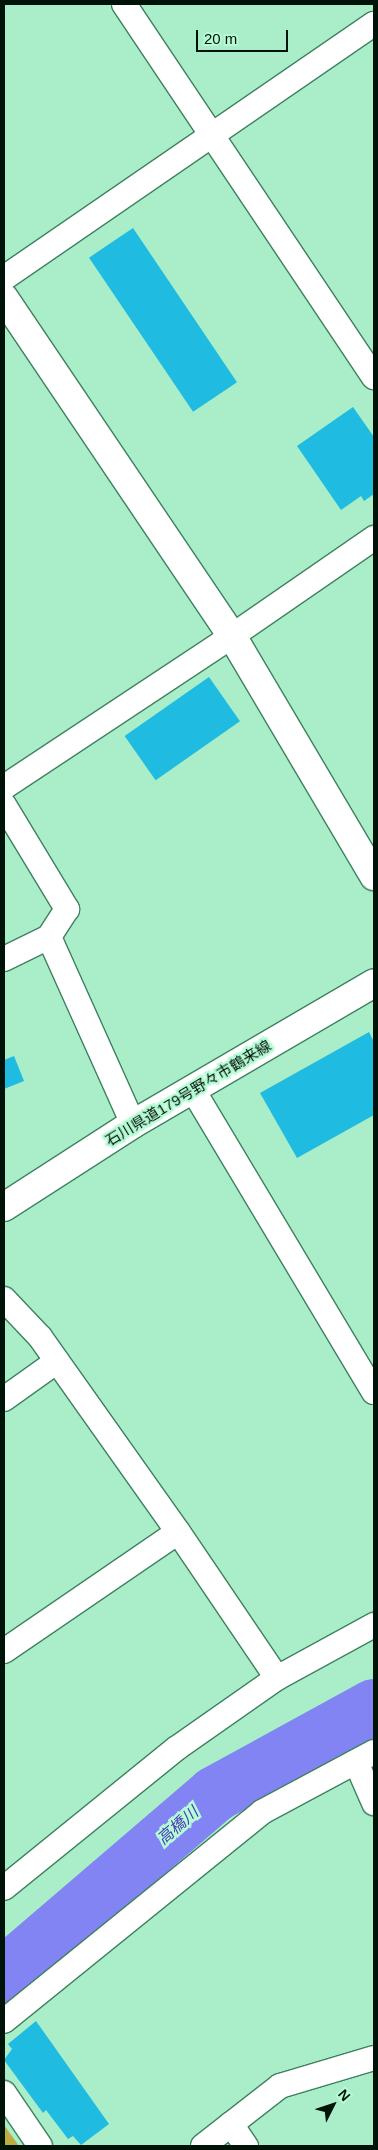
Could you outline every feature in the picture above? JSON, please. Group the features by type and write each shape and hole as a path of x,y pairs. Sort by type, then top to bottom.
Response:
{"street":[{"path":"124,4 374,377"},
{"path":"4,278 374,24"},
{"path":"4,298 232,636 374,876"},
{"path":"4,787 232,636 374,538"},
{"path":"4,805 67,909 48,937 4,959"},
{"path":"48,937 133,1124"},
{"name":"石川県道179号野々市鶴来線","path":"4,1207 133,1124 374,982"},
{"path":"193,1090 374,1392"},
{"path":"4,1299 40,1337 178,1532 277,1678"},
{"path":"4,1399 57,1361"},
{"path":"4,1651 178,1532"},
{"path":"4,1888 177,1748 277,1678 374,1625"},
{"path":"4,2021 262,1812 365,1757 374,1803"},
{"path":"203,2146 280,2086 374,2058"},
{"path":"4,2093 40,2146"},
{"path":"231,2124 246,2146"}],"shaded area":[{"path":"4,2125 19,2146 4,2146"}],"building":[{"path":"133,228 237,382 193,412 89,258"},
{"path":"353,407 374,437 374,494 364,501 361,496 341,510 297,446"},
{"path":"209,677 240,721 156,780 125,736"},
{"path":"369,1032 374,1042 374,1115 297,1158 260,1093"},
{"path":"14,1056 24,1081 4,1089 4,1060"},
{"path":"36,2021 109,2124 81,2145 73,2136 68,2139 46,2110 43,2113 4,2060 12,2049 8,2044"}],"waterway":[{"name":"高橋川","path":"4,1975 215,1794 374,1707"}]}
